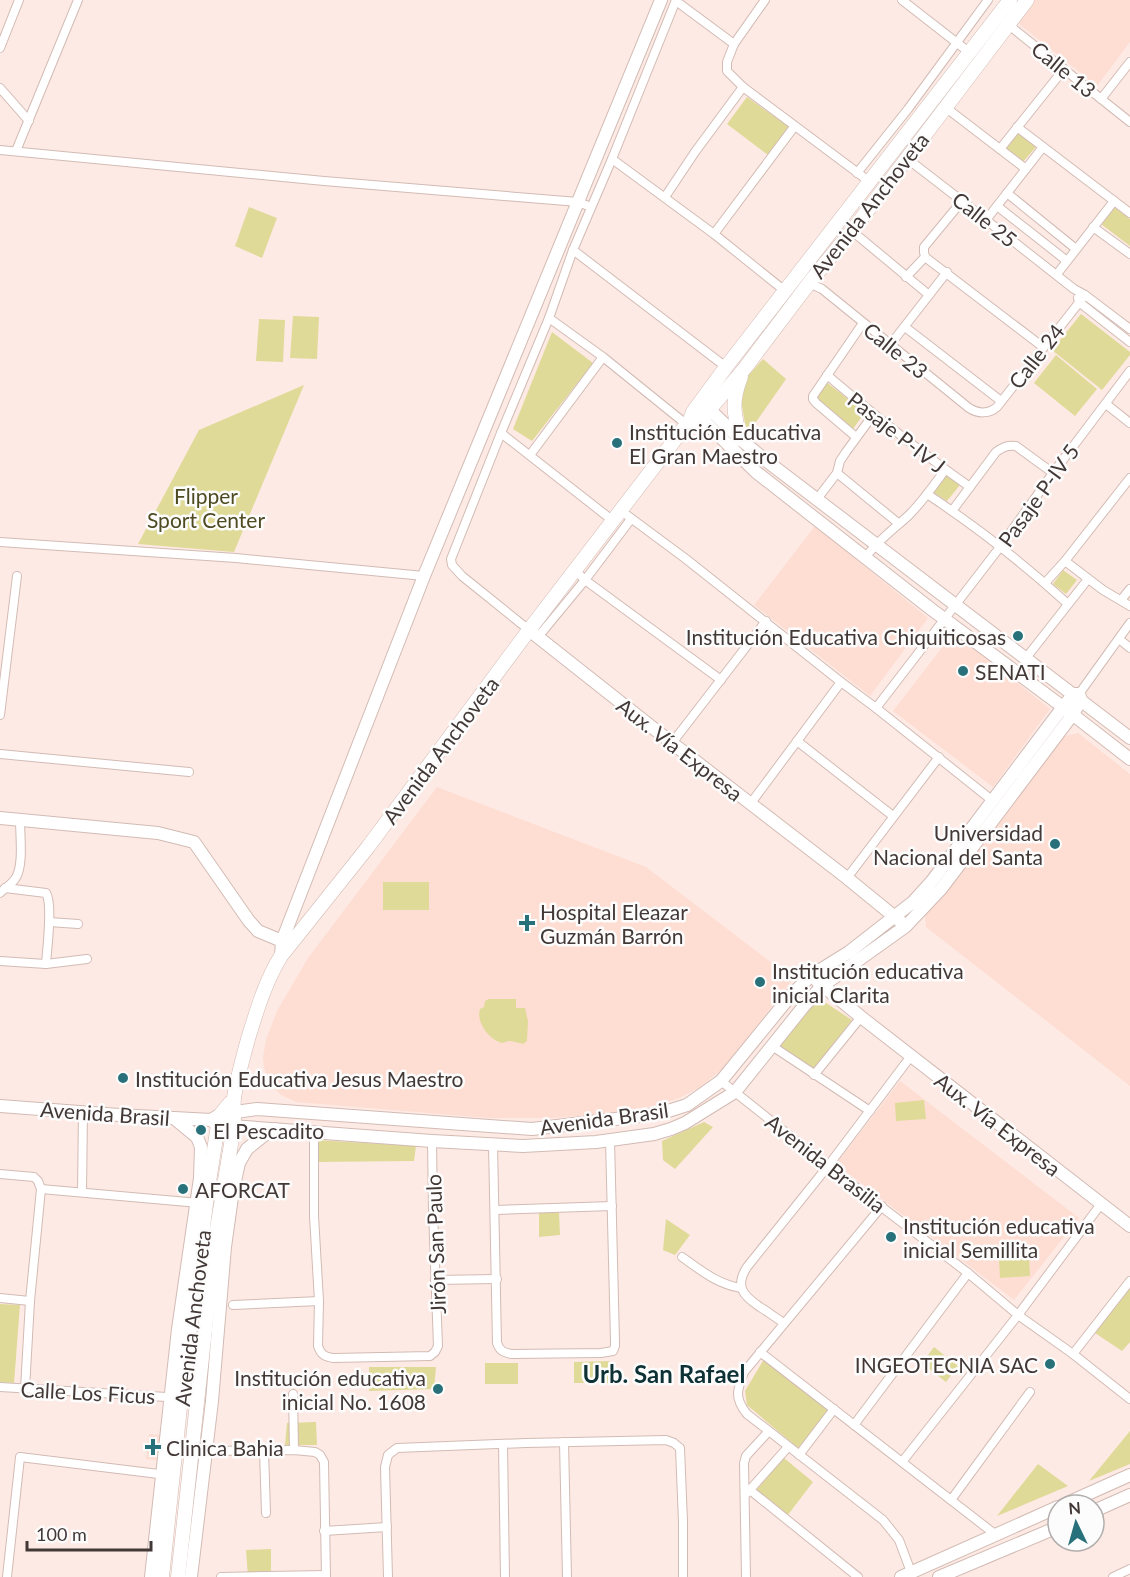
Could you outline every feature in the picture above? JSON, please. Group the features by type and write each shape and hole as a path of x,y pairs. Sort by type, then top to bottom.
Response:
{"main road":[{"path":"281,956 282,941 424,576 661,0"},
{"name":"Avenida Anchoveta","path":"162,1577 168,1475 176,1397 201,1204 224,1114 262,993 281,956 580,575 697,414 726,367 870,182 901,154 945,107 1003,20 1010,0"},
{"name":"Avenida Anchoveta","path":"697,414 745,368 809,283 852,231 970,53 1027,0"},
{"path":"740,439 734,396 745,368"},
{"path":"697,414 740,439 1130,738"},
{"path":"697,414 756,472 865,558 1130,759"},
{"name":"Aux. Vía Expresa","path":"533,634 847,878 906,927"},
{"name":"Avenida Brasil","path":"234,1126 432,1142 542,1146 654,1134 685,1123 735,1092 822,986 906,927 941,889 1078,696"},
{"name":"Avenida Brasil","path":"0,1106 174,1118 257,1109 282,1110 532,1129 649,1115 687,1105 721,1081 792,994 812,975 849,952 914,902 1068,710"},
{"path":"0,818 158,833 195,842 249,921 258,931 282,941"},
{"name":"Aux. Vía Expresa","path":"812,975 822,986 861,1017 1130,1226"},
{"name":"Avenida Anchoveta","path":"178,1577 214,1247 234,1126 224,1114"},
{"path":"649,1115 654,1134"},
{"path":"174,1118 197,1137 201,1147 201,1204"},
{"path":"191,1577 212,1401 225,1247 233,1190 239,1163 246,1149 275,1129"},
{"path":"151,1577 168,1475"},
{"path":"1090,1493 1130,1475"},
{"path":"1106,1506 1130,1495"},
{"path":"906,1575 1046,1512"},
{"path":"939,1577 1046,1532"}],"street":[{"path":"0,48 19,0"},
{"path":"16,151 78,0"},
{"path":"765,0 734,44 727,62 727,71 743,87 870,182"},
{"path":"902,0 970,53"},
{"path":"857,173 908,109 988,0"},
{"path":"734,44 676,1 573,250 549,318 501,433 766,621 993,801"},
{"name":"Calle 13","path":"1003,20 1130,122"},
{"path":"1101,99 1130,62"},
{"path":"1000,149 1064,69"},
{"path":"664,197 743,87"},
{"path":"0,88 29,121"},
{"path":"945,107 1026,169"},
{"path":"714,234 794,126"},
{"path":"1017,127 1130,213"},
{"path":"986,220 1043,147"},
{"path":"0,150 324,181 578,202 591,207"},
{"name":"Calle 25","path":"901,154 1057,274 1082,298"},
{"path":"612,159 714,234 786,291"},
{"path":"1007,193 1076,249"},
{"path":"962,201 924,247 925,257 1043,347"},
{"path":"1057,274 1114,201"},
{"path":"997,206 1067,261"},
{"path":"1093,227 1130,254"},
{"path":"852,231 929,295"},
{"path":"573,250 726,367"},
{"path":"906,277 925,257"},
{"path":"890,345 947,272"},
{"name":"Calle 23","path":"809,283 822,289 969,408 984,412"},
{"path":"1082,298 1130,329"},
{"path":"1082,298 1130,342"},
{"name":"Calle 24","path":"984,412 994,410 1082,298"},
{"path":"549,318 603,357 697,414"},
{"path":"856,437 813,399 814,392 863,323"},
{"path":"905,327 1001,401"},
{"path":"530,455 603,357"},
{"name":"Pasaje P-IV 5","path":"876,708 1000,547 1130,371"},
{"name":"Pasaje P-IV J","path":"827,375 873,415 970,487"},
{"path":"1106,404 1130,423"},
{"path":"817,499 837,473 840,461 873,415"},
{"name":"Aux. Vía Expresa","path":"501,433 451,559 456,570 533,634"},
{"path":"952,511 1002,447 1016,446 1053,473"},
{"path":"865,558 875,544 909,515 945,470"},
{"path":"837,473 898,523"},
{"path":"1045,583 1130,478"},
{"path":"927,494 1000,547 1068,604"},
{"path":"621,516 580,575 721,680"},
{"path":"0,543 236,558 424,576"},
{"path":"1065,561 1130,606"},
{"path":"0,715 17,576"},
{"path":"1026,658 1088,579"},
{"path":"1122,600 1130,589"},
{"path":"672,743 766,621"},
{"path":"1078,696 1130,623"},
{"path":"1119,639 1130,648"},
{"path":"751,803 841,682"},
{"path":"797,741 893,816"},
{"path":"0,754 189,772"},
{"path":"847,878 939,757"},
{"path":"3,890 14,882 17,876 20,860 20,820"},
{"path":"3,890 46,893 49,897 46,964"},
{"path":"49,922 78,924"},
{"path":"0,961 46,964 87,959"},
{"path":"814,1074 861,1017"},
{"path":"772,1046 870,1111"},
{"path":"784,1323 744,1294 741,1288 742,1276 911,1056"},
{"name":"Avenida Brasilia","path":"721,1081 968,1273 1018,1315 1073,1354 1130,1399"},
{"path":"82,1192 83,1112"},
{"path":"233,1305 319,1301 314,1216 314,1133"},
{"path":"493,1144 497,1343 499,1349 511,1354 601,1353 613,1351 615,1346 610,1140"},
{"name":"Jirón San Paulo","path":"319,1301 318,1346 320,1353 325,1357 430,1356 435,1352 438,1346 432,1142"},
{"path":"0,1174 34,1177 41,1189 30,1301 25,1389"},
{"path":"41,1189 201,1204"},
{"path":"902,1462 1018,1315 1101,1204"},
{"path":"495,1210 612,1206"},
{"path":"882,1206 744,1372 737,1389 740,1405 747,1414 883,1520 899,1540 906,1575"},
{"path":"682,1257 707,1275 727,1285 741,1288"},
{"path":"854,1425 968,1273"},
{"path":"435,1280 496,1279"},
{"path":"1073,1354 1130,1281"},
{"path":"0,1298 30,1301"},
{"path":"760,1352 996,1535"},
{"name":"Calle Los Ficus","path":"0,1388 212,1401"},
{"path":"951,1500 1030,1392"},
{"path":"293,1394 294,1450"},
{"path":"799,1455 834,1409"},
{"path":"746,1577 747,1492 744,1463 746,1456 768,1432"},
{"path":"388,1577 385,1467 388,1455 397,1448 666,1440 680,1448 683,1577"},
{"path":"564,1442 567,1577"},
{"path":"503,1444 506,1577"},
{"path":"747,1492 788,1447"},
{"path":"264,1450 266,1513"},
{"path":"206,1451 294,1450 315,1452 324,1462 326,1576 221,1577"},
{"path":"8,1577 20,1456 168,1475"},
{"path":"747,1492 858,1577"},
{"path":"324,1531 387,1527"},
{"path":"1113,1577 1130,1569"}],"shaded area":[{"path":"1034,0 1130,0 1130,42 1097,86 1018,23"},
{"path":"815,526 928,618 870,696 754,605"},
{"name":"SENATI","path":"954,632 1050,709 993,787 893,711"},
{"name":"Universidad Nacional del Santa","path":"1078,733 1130,774 1130,1086 926,927 925,915 1062,737"},
{"name":"Hospital Eleazar Guzmán Barrón","path":"437,787 646,867 793,979 726,1066 699,1088 677,1099 644,1108 607,1114 550,1118 489,1118 296,1102 281,1095 272,1086 264,1068 263,1057 266,1040 277,1011 308,958"},
{"path":"900,1081 1079,1218 1014,1300 836,1164"},
{"name":"Clinica Bahia","path":"149,1434 160,1435 157,1460 146,1459"}],"green space":[{"path":"747,97 789,127 768,155 727,124"},
{"path":"1018,133 1036,147 1022,163 1004,149"},
{"path":"249,207 277,218 262,258 235,246"},
{"path":"1114,207 1130,219 1130,246 1101,224"},
{"path":"1081,314 1130,352 1102,390 1052,350"},
{"path":"293,316 319,317 317,359 290,358"},
{"path":"259,319 285,320 283,362 256,361"},
{"path":"552,332 593,363 532,441 513,429"},
{"path":"1056,355 1097,389 1075,416 1034,383"},
{"path":"763,359 786,379 747,435 741,400 745,379"},
{"path":"826,382 865,412 853,429 814,399"},
{"name":"Flipper Sport Center","path":"304,385 234,552 138,544 199,430"},
{"path":"945,474 960,485 947,501 931,491"},
{"path":"1063,570 1077,580 1066,594 1053,584"},
{"path":"383,882 429,882 429,910 383,910"},
{"path":"817,997 852,1020 812,1072 777,1046"},
{"path":"516,999 516,1008 525,1008 528,1021 527,1041 523,1044 511,1041 502,1043 487,1033 479,1014 485,1001"},
{"path":"924,1100 926,1119 896,1121 895,1103"},
{"path":"704,1122 713,1127 675,1169 663,1160 662,1141"},
{"path":"316,1140 416,1146 414,1161 316,1162"},
{"path":"559,1212 560,1235 539,1237 539,1213"},
{"path":"666,1219 690,1235 675,1255 663,1250"},
{"path":"1029,1257 1030,1276 1000,1278 999,1259"},
{"path":"1130,1285 1130,1342 1122,1351 1092,1331"},
{"path":"0,1304 20,1305 14,1383 0,1382"},
{"path":"934,1347 958,1366 946,1382 922,1363"},
{"path":"764,1359 829,1410 798,1448 747,1405 745,1391"},
{"path":"610,1361 610,1383 574,1383 574,1362"},
{"path":"485,1363 518,1363 518,1384 485,1384"},
{"path":"369,1367 436,1367 434,1389 369,1391"},
{"path":"316,1422 317,1445 285,1445 287,1423"},
{"path":"1130,1431 1130,1464 1089,1481"},
{"path":"784,1458 813,1482 784,1520 753,1494"},
{"path":"1038,1464 1068,1486 1046,1493 1046,1495 997,1516"},
{"path":"271,1549 271,1577 248,1577 246,1550"}],"place":[{"name":"Institución Educativa El Gran Maestro","path":"617,443"},
{"name":"Institución Educativa Chiquiticosas","path":"1018,636"},
{"name":"SENATI","path":"963,671"},
{"name":"Universidad Nacional del Santa","path":"1055,844"},
{"name":"Hospital Eleazar Guzmán Barrón","path":"527,923"},
{"name":"Institución educativa inicial Clarita","path":"760,982"},
{"name":"Institución Educativa Jesus Maestro","path":"123,1078"},
{"name":"El Pescadito","path":"201,1130"},
{"name":"AFORCAT","path":"183,1189"},
{"name":"Institución educativa inicial Semillita","path":"891,1237"},
{"name":"INGEOTECNIA SAC","path":"1050,1364"},
{"name":"Institución educativa inicial No. 1608","path":"438,1389"},
{"name":"Clinica Bahia","path":"153,1447"}],"district":[{"name":"Urb. San Rafael","path":"664,1373"}]}
